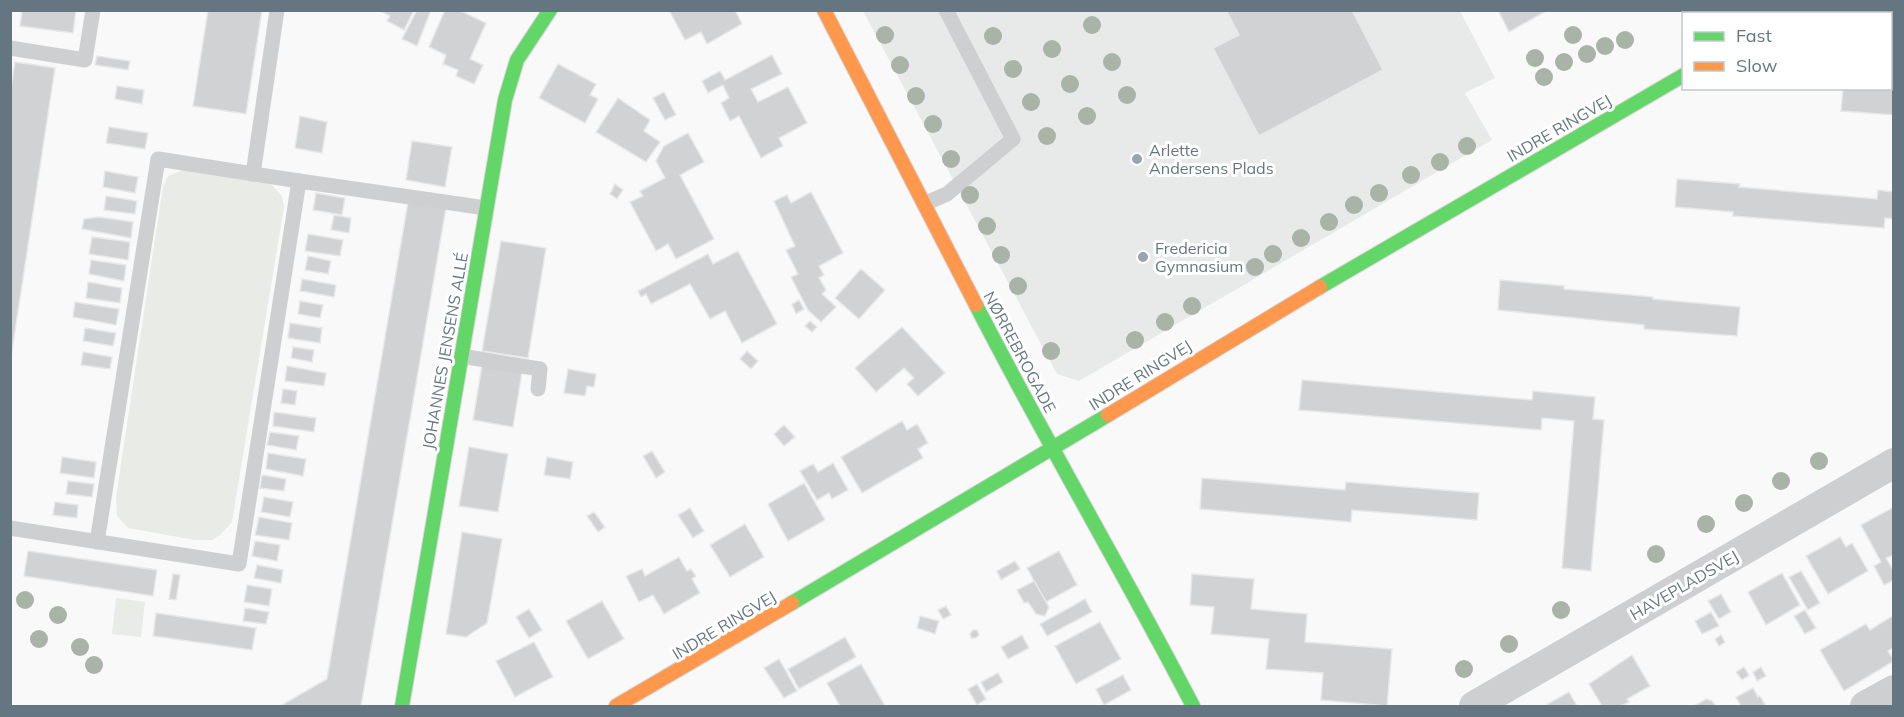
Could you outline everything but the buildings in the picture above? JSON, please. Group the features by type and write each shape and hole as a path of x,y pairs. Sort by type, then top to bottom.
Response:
{"street":[{"name":"NØRREBROGADE","path":"824,10 1053,448 1130,583 1193,706"},
{"name":"JOHANNES JENSENS ALLÉ","path":"402,706 505,100 517,60 544,12"},
{"name":"INDRE RINGVEJ","path":"616,706 1053,448 1273,314 1682,76"},
{"name":"HAVEPLADSVEJ","path":"1474,706 1893,463"},
{"path":"1865,706 1893,690"}],"lane":[{"path":"10,48 86,60 93,10"},
{"path":"253,174 276,10"},
{"path":"924,204 947,194 1013,138 946,10"},
{"path":"98,542 158,159 486,208"},
{"path":"10,528 239,564 299,181"},
{"path":"461,356 540,369 538,389"}],"shaded area":[{"name":"Fredericia Gymnasium","path":"863,11 1460,11 1495,78 1465,93 1492,140 1079,381 1057,374"},
{"path":"188,168 270,183 282,196 284,207 232,522 212,540 195,540 128,528 117,516 116,497 163,186 168,176"},
{"path":"116,598 145,602 141,637 112,634"}],"traffic: fast":[{"path":"402,706 505,100 517,60 550,10"},
{"path":"1320,287 1682,76"},
{"path":"976,305 1193,706"},
{"path":"792,603 1108,415"}],"traffic: slow":[{"path":"824,10 976,305"},
{"path":"1108,415 1320,287"},
{"path":"616,706 792,603"}],"place":[{"name":"Arlette Andersens Plads","path":"1137,159"},
{"name":"Fredericia Gymnasium","path":"1143,257"}]}
